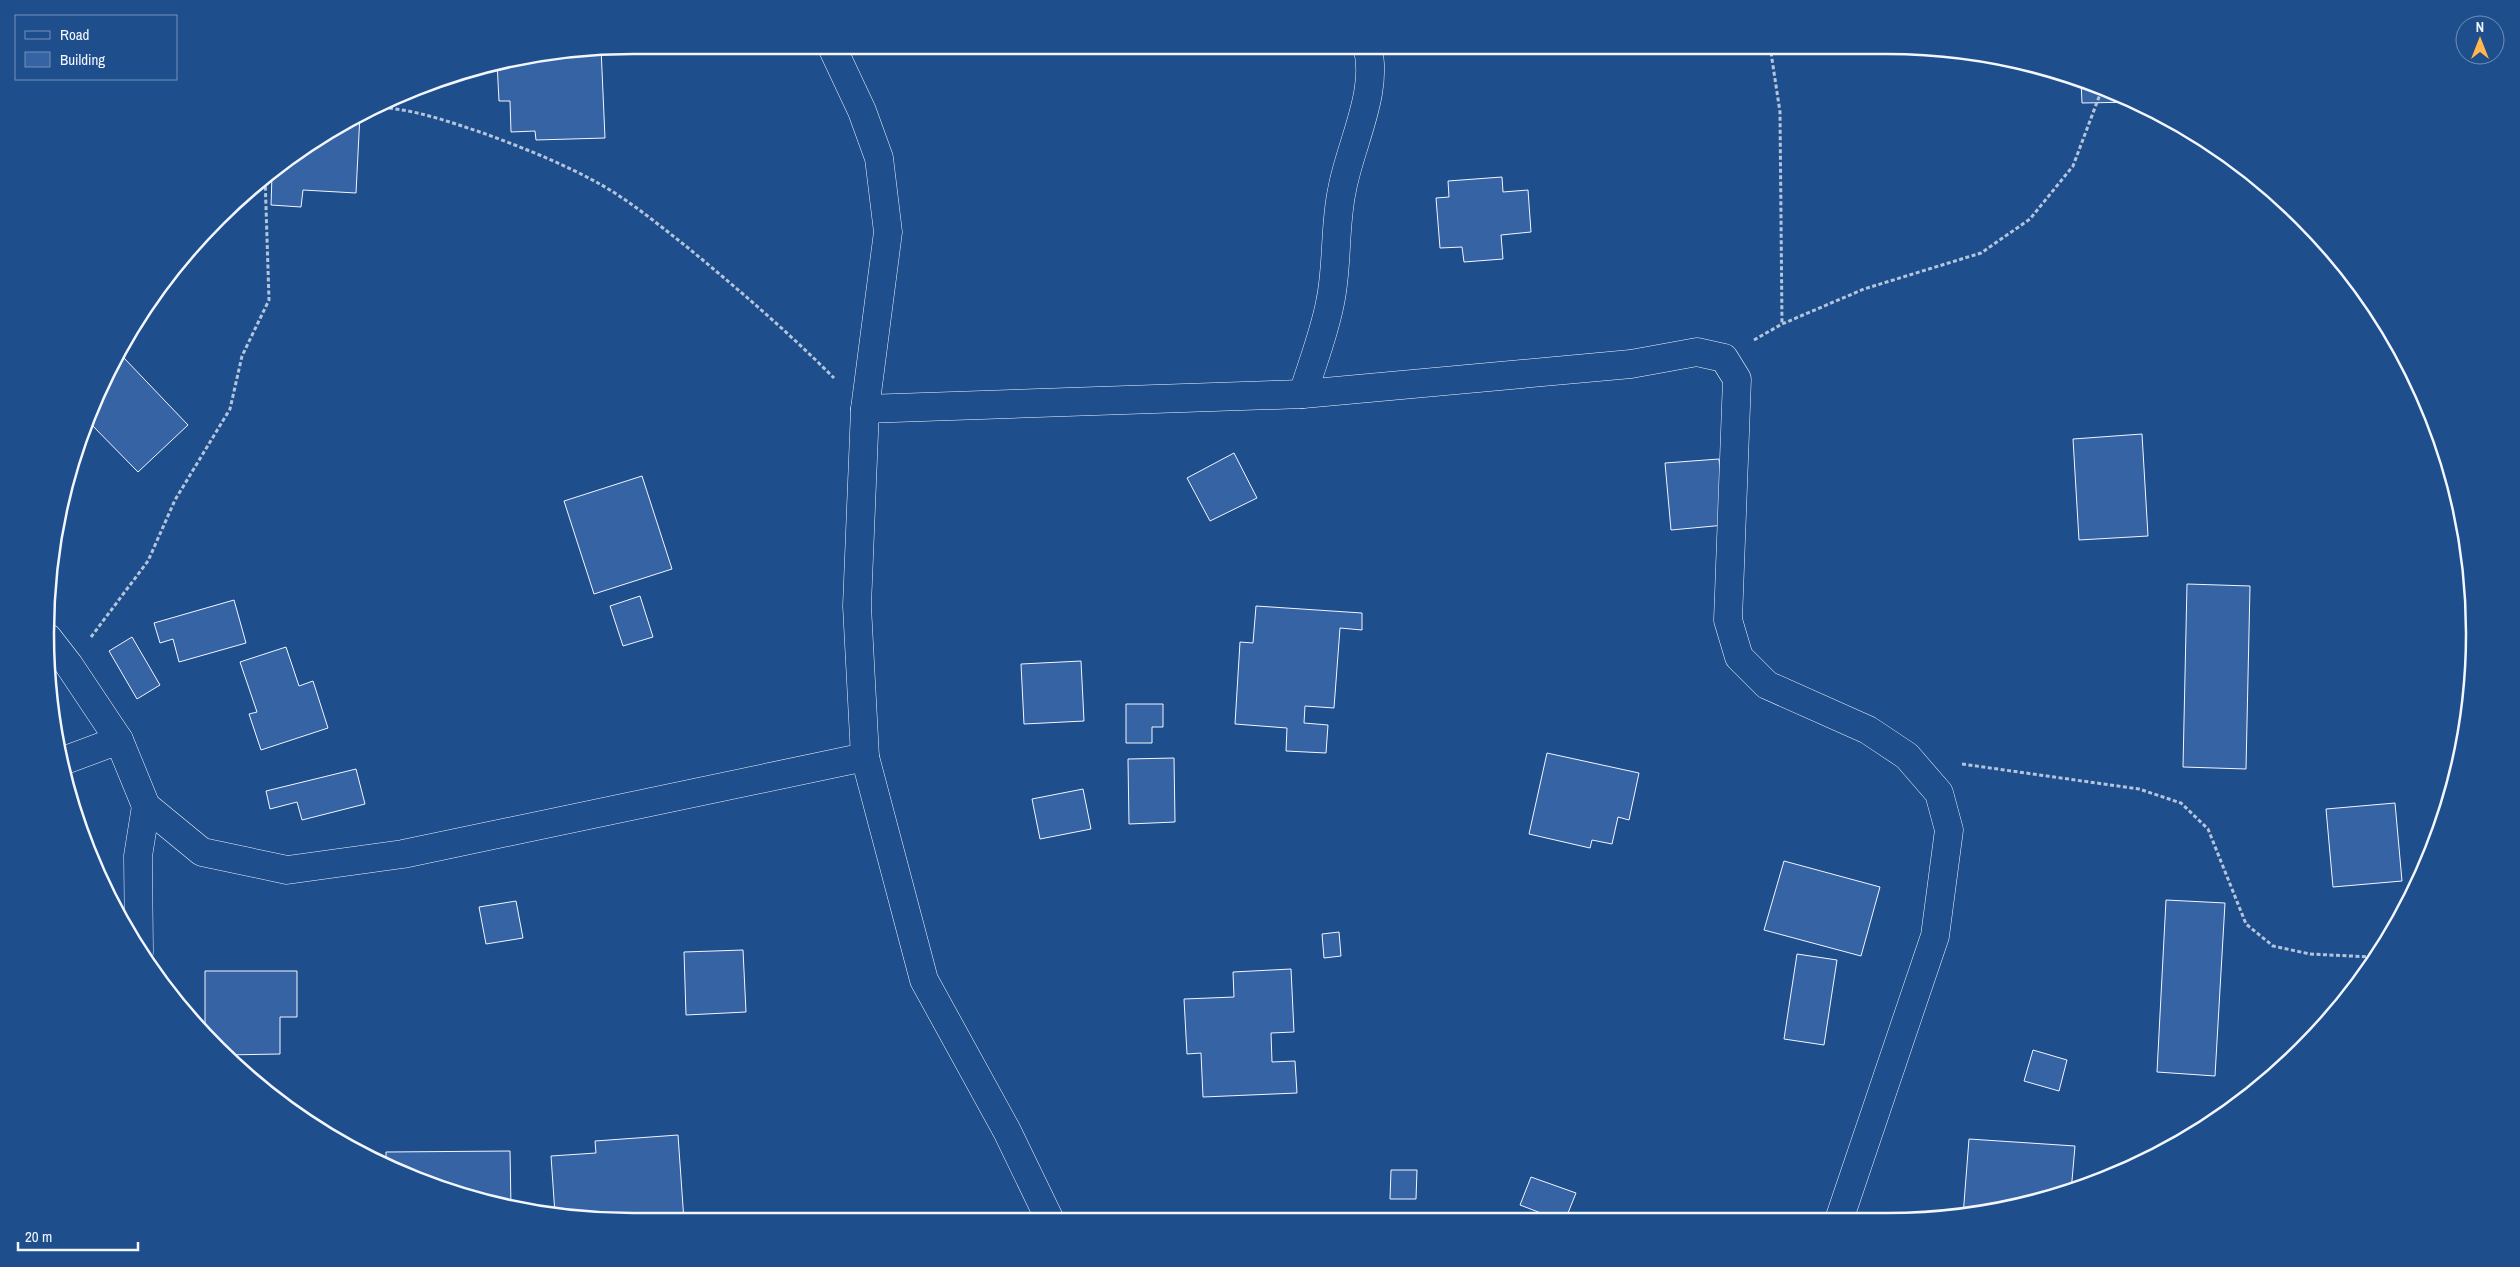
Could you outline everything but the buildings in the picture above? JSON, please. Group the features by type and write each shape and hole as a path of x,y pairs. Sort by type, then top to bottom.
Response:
{"street":[{"path":"836,54 862,111 879,158 888,232 865,409 857,606 865,757 924,980 1007,1130 1047,1213"},
{"path":"1303,394 1330,303 1342,189 1370,86 1370,54"},
{"path":"865,409 1303,394 1631,364 1697,352 1724,358 1737,379 1728,620 1739,657 1767,684 1868,730 1907,756 1939,792 1949,830 1935,936 1841,1213"},
{"path":"54,646 119,740 146,806 202,852 287,870 403,854 865,757"},
{"path":"68,759 119,740"},
{"path":"140,937 138,856 146,806"}],"path":[{"path":"1771,54 1780,112 1782,324"},
{"path":"1724,358 1782,324 1864,290 1981,253 2030,219 2073,166 2100,95"},
{"path":"391,108 401,108 434,116 513,144 598,183 664,229 777,322 865,409"},
{"path":"69,665 148,561 175,500 230,409 242,356 269,300 266,186"},
{"path":"1907,756 2139,789 2181,803 2208,829 2246,924 2273,946 2310,954 2368,957"}]}
